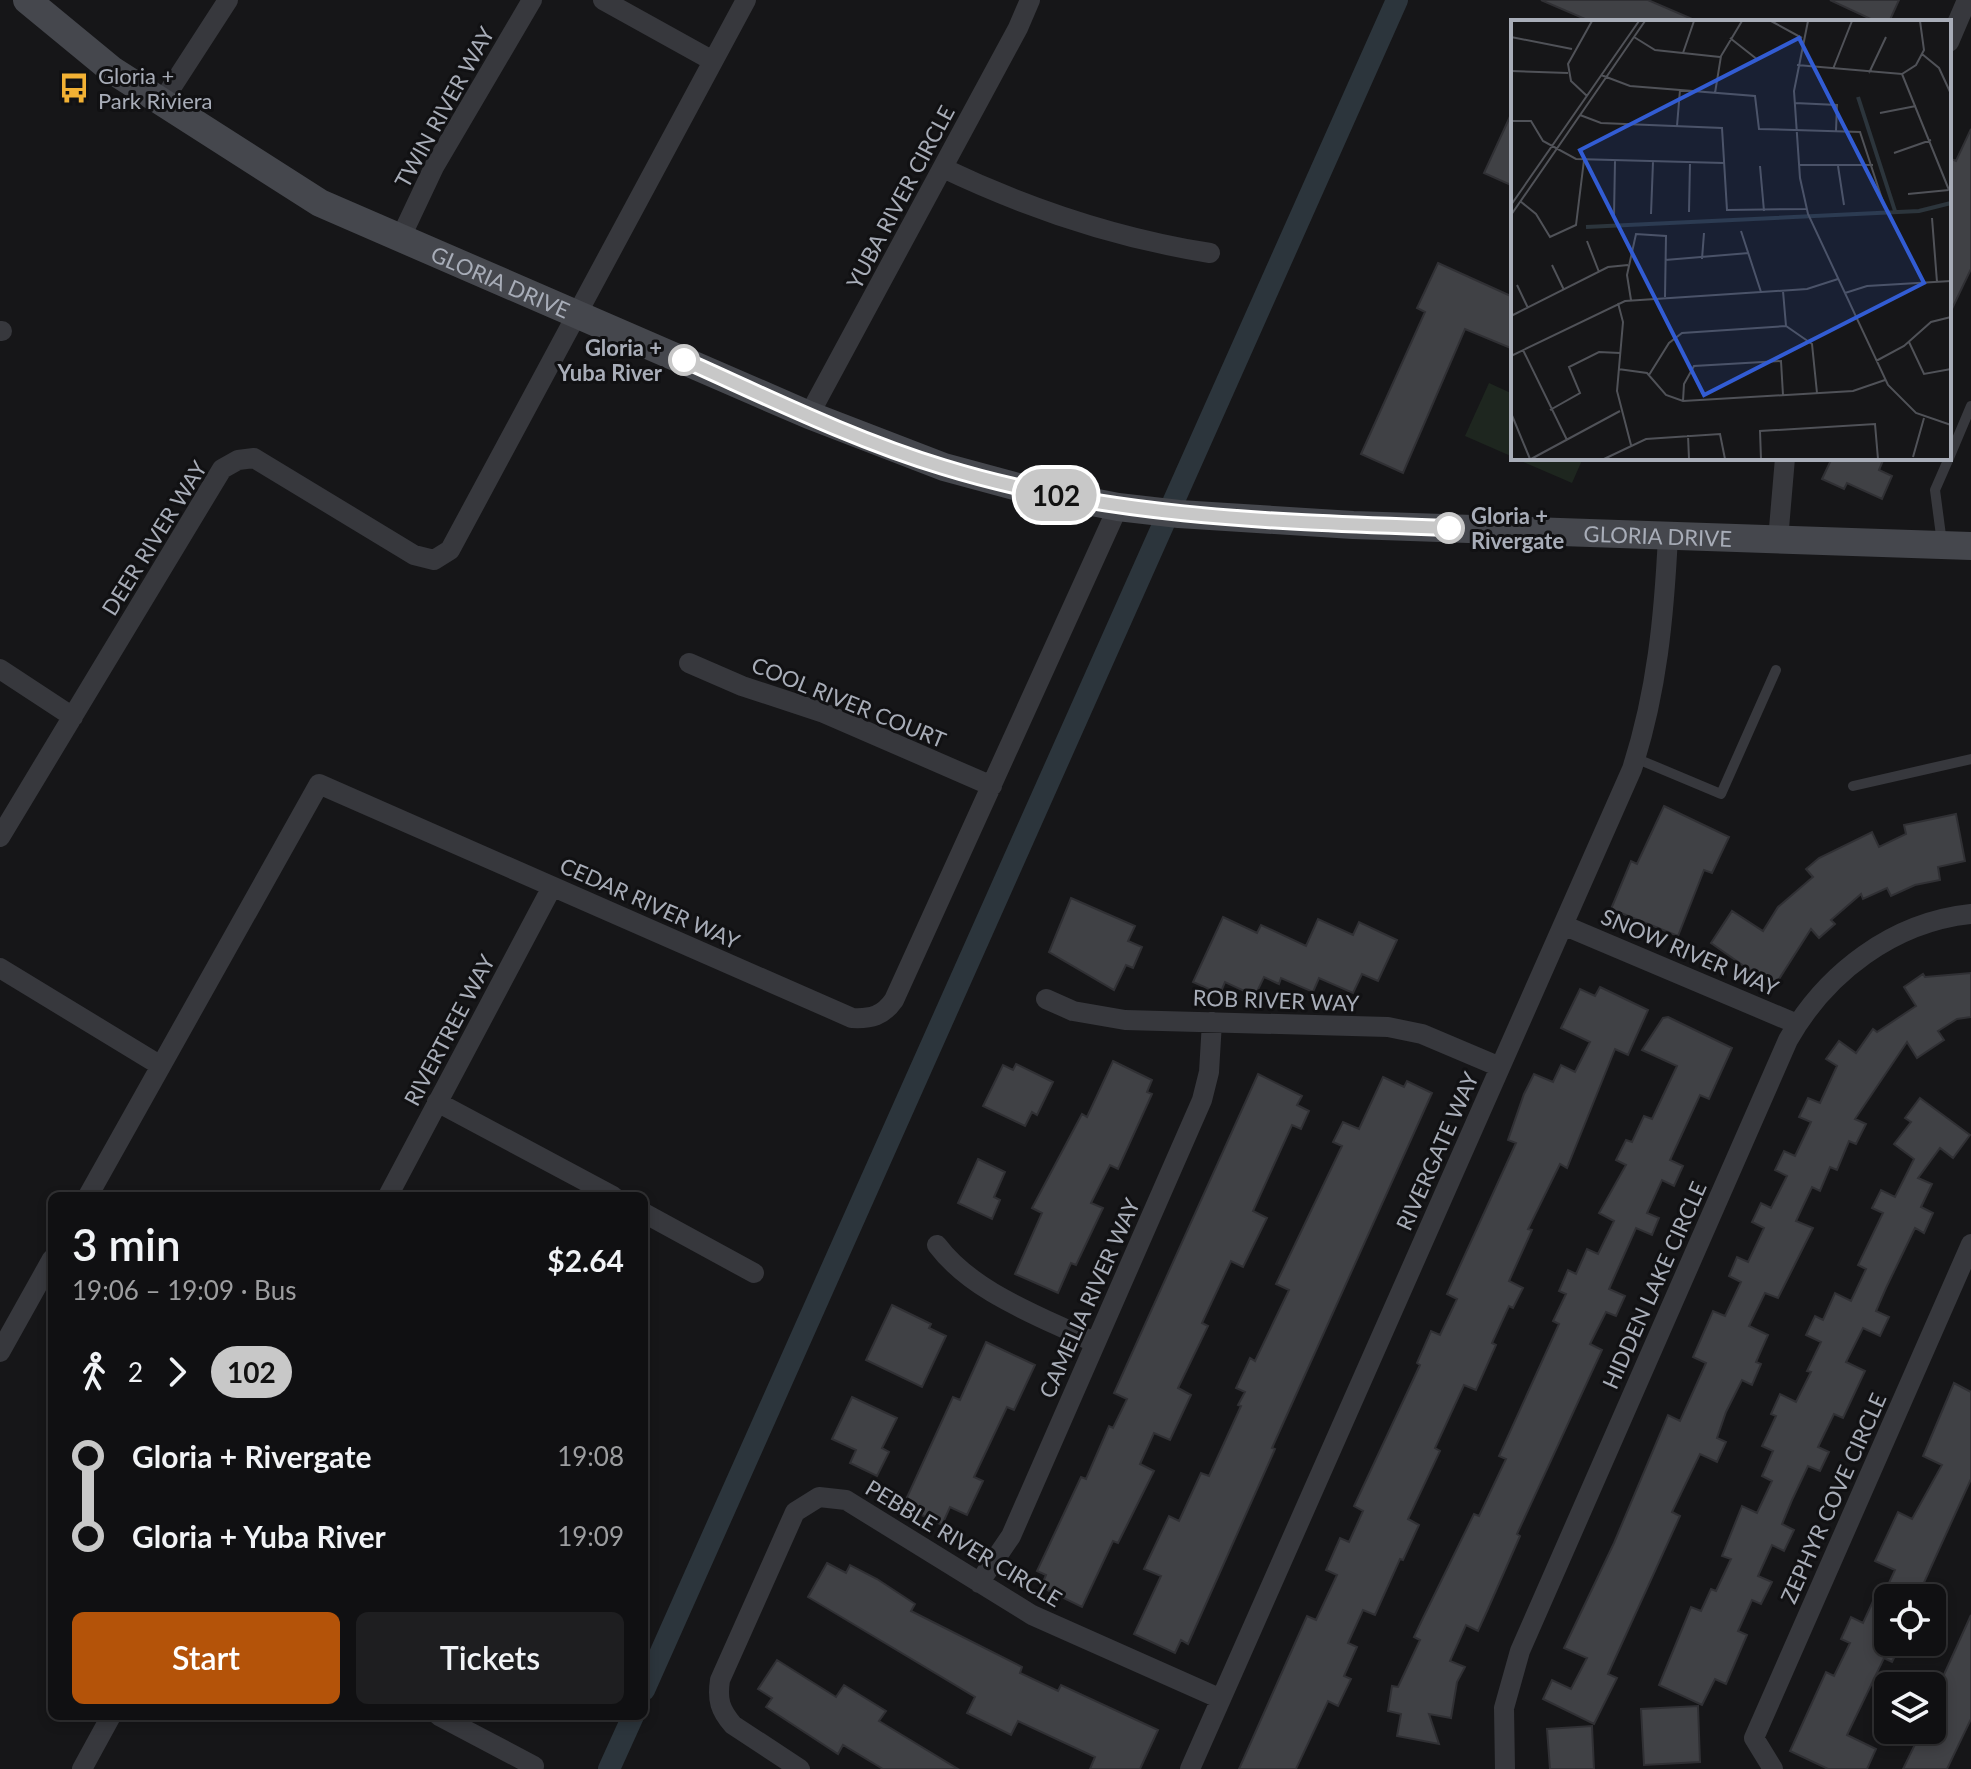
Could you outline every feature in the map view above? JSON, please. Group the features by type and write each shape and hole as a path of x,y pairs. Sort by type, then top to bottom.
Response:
{"street":[{"name":"GLORIA DRIVE","path":"27,0 112,70 320,203 809,415 944,467 1025,489 1152,512 1668,536 1971,546"},
{"path":"162,102 228,0"},
{"name":"TWIN RIVER WAY","path":"400,239 434,167 532,0"},
{"path":"603,0 713,61"},
{"path":"578,313 746,0"},
{"name":"YUBA RIVER CIRCLE","path":"809,415 1030,0"},
{"path":"1951,37 1967,0"},
{"path":"943,168 1006,198 1069,221 1147,242 1210,253"},
{"name":"DEER RIVER WAY","path":"0,837 222,469 238,460 254,458 414,555 434,560 450,550 578,313"},
{"path":"1778,540 1785,460"},
{"name":"CEDAR RIVER WAY","path":"90,1192 319,784 852,1018 868,1019 880,1015 894,1000 1118,507"},
{"name":"RIVERGATE WAY","path":"1190,1769 1635,758 1659,666 1668,536"},
{"name":"COOL RIVER COURT","path":"689,663 742,686 824,713 992,786"},
{"path":"0,669 73,717"},
{"name":"RIVERTREE WAY","path":"390,1192 552,887"},
{"name":"HIDDEN LAKE CIRCLE","path":"1505,1769 1504,1708 1520,1651 1797,1024 1819,996 1865,954 1925,924 1971,914"},
{"name":"SNOW RIVER WAY","path":"1563,925 1797,1024"},
{"path":"0,968 161,1066"},
{"name":"ROB RIVER WAY","path":"1046,999 1102,1018 1388,1027 1422,1034 1500,1067"},
{"name":"CAMELIA RIVER WAY","path":"979,1583 1011,1536 1202,1100 1209,1072 1212,1022"},
{"path":"437,1102 606,1192"},
{"path":"648,1215 754,1273"},
{"name":"ZEPHYR COVE CIRCLE","path":"1773,1769 1754,1738 1971,1244"},
{"path":"937,1245 952,1264 972,1281 1095,1343"},
{"path":"0,1352 48,1266"},
{"name":"PEBBLE RIVER CIRCLE","path":"800,1769 733,1725 724,1716 718,1697 720,1680 795,1512 819,1497 846,1500 1032,1615 1221,1699"},
{"path":"82,1769 109,1720"},
{"path":"447,1720 534,1766"}],"lane":[{"path":"1951,453 1971,406"},
{"path":"1942,545 1935,490 1948,460"},
{"path":"1635,758 1721,794 1776,670"},
{"path":"1853,786 1971,759"}],"shaded area":[{"path":"1489,383 1511,393 1511,456 1465,436"},
{"path":"1519,460 1582,460 1572,483"}],"building":[{"path":"1541,0 1648,0 1694,20 1587,20"},
{"path":"1830,0 1899,0 1890,20 1873,20"},
{"path":"1511,114 1511,185 1484,173"},
{"path":"1971,129 1971,269 1951,311 1951,159 1956,161"},
{"path":"1438,263 1511,296 1511,348 1465,329 1403,473 1361,454 1425,312 1417,308"},
{"path":"1831,460 1883,460 1879,470 1892,476 1882,499 1847,483 1844,489 1822,479"},
{"path":"1664,806 1729,837 1712,873 1704,870 1678,936 1611,909 1631,861 1637,864"},
{"path":"1956,814 1965,861 1938,867 1940,880 1915,885 1891,896 1887,888 1863,899 1861,894 1831,920 1835,924 1819,938 1811,929 1774,987 1711,943 1732,911 1763,931 1778,907 1813,877 1806,869 1819,858 1872,832 1879,847 1906,834 1904,825"},
{"path":"1071,898 1135,926 1128,941 1142,947 1133,968 1126,965 1114,990 1049,952"},
{"path":"1223,917 1257,933 1261,925 1306,946 1318,919 1353,935 1359,922 1397,940 1378,981 1362,974 1353,993 1319,978 1313,992 1281,978 1279,984 1264,977 1255,996 1225,982 1220,994 1193,982"},
{"path":"1971,973 1971,1017 1957,1019 1938,1031 1944,1040 1917,1058 1907,1042 1855,1119 1866,1124 1856,1144 1849,1141 1837,1170 1830,1167 1820,1191 1812,1187 1796,1221 1813,1228 1778,1298 1765,1293 1749,1326 1768,1335 1756,1362 1761,1364 1752,1385 1742,1380 1726,1412 1717,1438 1726,1442 1717,1462 1700,1454 1672,1512 1680,1516 1608,1674 1617,1678 1594,1724 1543,1699 1552,1680 1571,1689 1587,1658 1564,1648 1614,1543 1668,1415 1680,1421 1706,1363 1693,1357 1713,1311 1725,1316 1741,1282 1729,1276 1737,1257 1748,1262 1764,1228 1752,1222 1761,1203 1771,1208 1787,1176 1775,1170 1784,1151 1795,1156 1811,1122 1799,1117 1808,1098 1820,1103 1837,1066 1826,1059 1839,1041 1856,1053 1873,1029 1877,1032 1916,1006 1904,987 1923,974 1925,977"},
{"path":"1600,987 1648,1010 1628,1055 1615,1049 1567,1168 1560,1164 1528,1229 1532,1230 1509,1281 1523,1288 1513,1308 1509,1306 1476,1390 1464,1385 1435,1448 1440,1451 1408,1519 1419,1525 1403,1560 1400,1559 1375,1615 1363,1610 1348,1643 1357,1647 1344,1676 1351,1679 1338,1706 1328,1701 1296,1769 1239,1769 1307,1616 1316,1620 1337,1575 1326,1570 1340,1538 1349,1542 1363,1511 1354,1506 1420,1365 1417,1363 1431,1331 1440,1335 1457,1299 1447,1294 1516,1143 1508,1140 1524,1094 1534,1074 1553,1082 1561,1065 1575,1072 1590,1042 1561,1028 1580,989 1595,996"},
{"path":"1668,1017 1732,1048 1709,1099 1700,1095 1670,1160 1683,1166 1674,1186 1662,1180 1647,1213 1659,1218 1652,1235 1636,1228 1609,1289 1625,1296 1616,1316 1606,1312 1590,1344 1602,1350 1517,1534 1520,1536 1478,1631 1466,1625 1450,1661 1465,1667 1457,1682 1451,1718 1429,1714 1439,1744 1397,1736 1401,1714 1388,1711 1392,1686 1398,1687 1420,1640 1414,1637 1423,1618 1474,1514 1479,1516 1506,1459 1499,1456 1559,1324 1553,1321 1566,1294 1559,1291 1568,1270 1576,1274 1587,1249 1598,1254 1614,1221 1599,1213 1626,1165 1616,1160 1626,1140 1632,1142 1644,1116 1652,1119 1677,1066 1642,1050 1663,1018"},
{"path":"1113,1061 1152,1080 1147,1092 1152,1094 1118,1169 1110,1165 1091,1203 1103,1208 1076,1265 1071,1263 1058,1293 1015,1274 1042,1213 1032,1208 1082,1114 1087,1117"},
{"path":"1016,1064 1053,1082 1037,1115 1032,1112 1025,1126 983,1106 1003,1065 1013,1070"},
{"path":"1258,1074 1302,1096 1297,1105 1309,1111 1301,1129 1292,1125 1253,1211 1267,1218 1243,1267 1231,1261 1202,1323 1208,1326 1178,1388 1191,1395 1170,1440 1154,1433 1140,1464 1154,1471 1118,1543 1113,1541 1082,1607 1041,1587 1046,1575 1037,1571 1081,1477 1086,1479 1109,1426 1113,1428 1127,1399 1114,1393"},
{"path":"1383,1077 1404,1087 1407,1081 1432,1093 1272,1448 1275,1449 1188,1644 1181,1640 1175,1653 1134,1634 1161,1576 1144,1569 1169,1516 1179,1521 1201,1473 1209,1476 1241,1406 1238,1405 1245,1392 1236,1388 1250,1358 1255,1361 1289,1290 1276,1284 1342,1146 1333,1142 1343,1122 1359,1129"},
{"path":"1920,1098 1970,1135 1953,1158 1940,1148 1918,1178 1932,1184 1921,1207 1933,1213 1924,1233 1915,1228 1876,1311 1889,1317 1880,1336 1863,1328 1846,1362 1865,1371 1843,1418 1834,1414 1818,1447 1829,1452 1820,1471 1808,1466 1792,1500 1782,1524 1794,1530 1784,1551 1772,1545 1758,1576 1772,1582 1761,1604 1752,1600 1738,1631 1747,1635 1726,1684 1715,1679 1702,1705 1659,1685 1691,1607 1701,1611 1711,1589 1716,1591 1731,1559 1722,1556 1742,1506 1757,1513 1772,1481 1762,1476 1773,1451 1762,1446 1776,1416 1771,1414 1780,1394 1796,1402 1811,1372 1807,1371 1821,1342 1806,1335 1815,1316 1823,1320 1835,1293 1851,1301 1866,1269 1858,1265 1883,1213 1872,1208 1881,1190 1895,1197 1914,1159 1894,1144 1911,1122 1905,1118"},
{"path":"978,1159 1005,1172 994,1197 1000,1200 992,1219 958,1203"},
{"path":"892,1305 931,1324 929,1328 946,1336 922,1387 866,1360"},
{"path":"986,1342 1035,1365 1014,1410 1007,1407 974,1477 983,1481 967,1515 950,1507 942,1525 903,1506 953,1397 960,1400"},
{"path":"1954,1383 1971,1392 1971,1479 1923,1584 1888,1584 1895,1570 1875,1561 1898,1512 1912,1519 1942,1465 1923,1456"},
{"path":"852,1397 897,1418 882,1448 889,1452 877,1476 850,1463 856,1450 832,1439"},
{"path":"827,1563 846,1573 850,1565 877,1579 915,1604 911,1611 1022,1667 1020,1673 1058,1691 1061,1685 1158,1730 1140,1769 1090,1769 1095,1757 1018,1721 1011,1735 967,1713 975,1697 808,1597"},
{"path":"1874,1599 1874,1656 1895,1656 1892,1662 1884,1658 1877,1672 1874,1672 1874,1679 1847,1735 1876,1749 1867,1769 1828,1769 1790,1751 1826,1672 1834,1676 1850,1643 1841,1639 1851,1617 1863,1623"},
{"path":"1971,1615 1971,1719 1947,1769 1903,1769 1915,1744 1946,1744 1945,1672"},
{"path":"777,1660 836,1697 844,1685 886,1711 879,1721 958,1769 883,1769 843,1745 838,1754 766,1707 772,1698 758,1689"},
{"path":"1698,1706 1700,1762 1644,1765 1641,1709"},
{"path":"1592,1726 1594,1769 1550,1769 1547,1729"}],"waterway":[{"path":"648,1681 1397,0"},
{"path":"609,1769 631,1720"}],"bus line":[{"name":"102","path":"684,360 892,450 1025,489 1152,512 1449,528"}],"place":[{"name":"Gloria + Park Riviera","path":"74,88"},
{"name":"Gloria + Yuba River","path":"684,360"},
{"name":"Gloria + Rivergate","path":"1449,528"}]}
